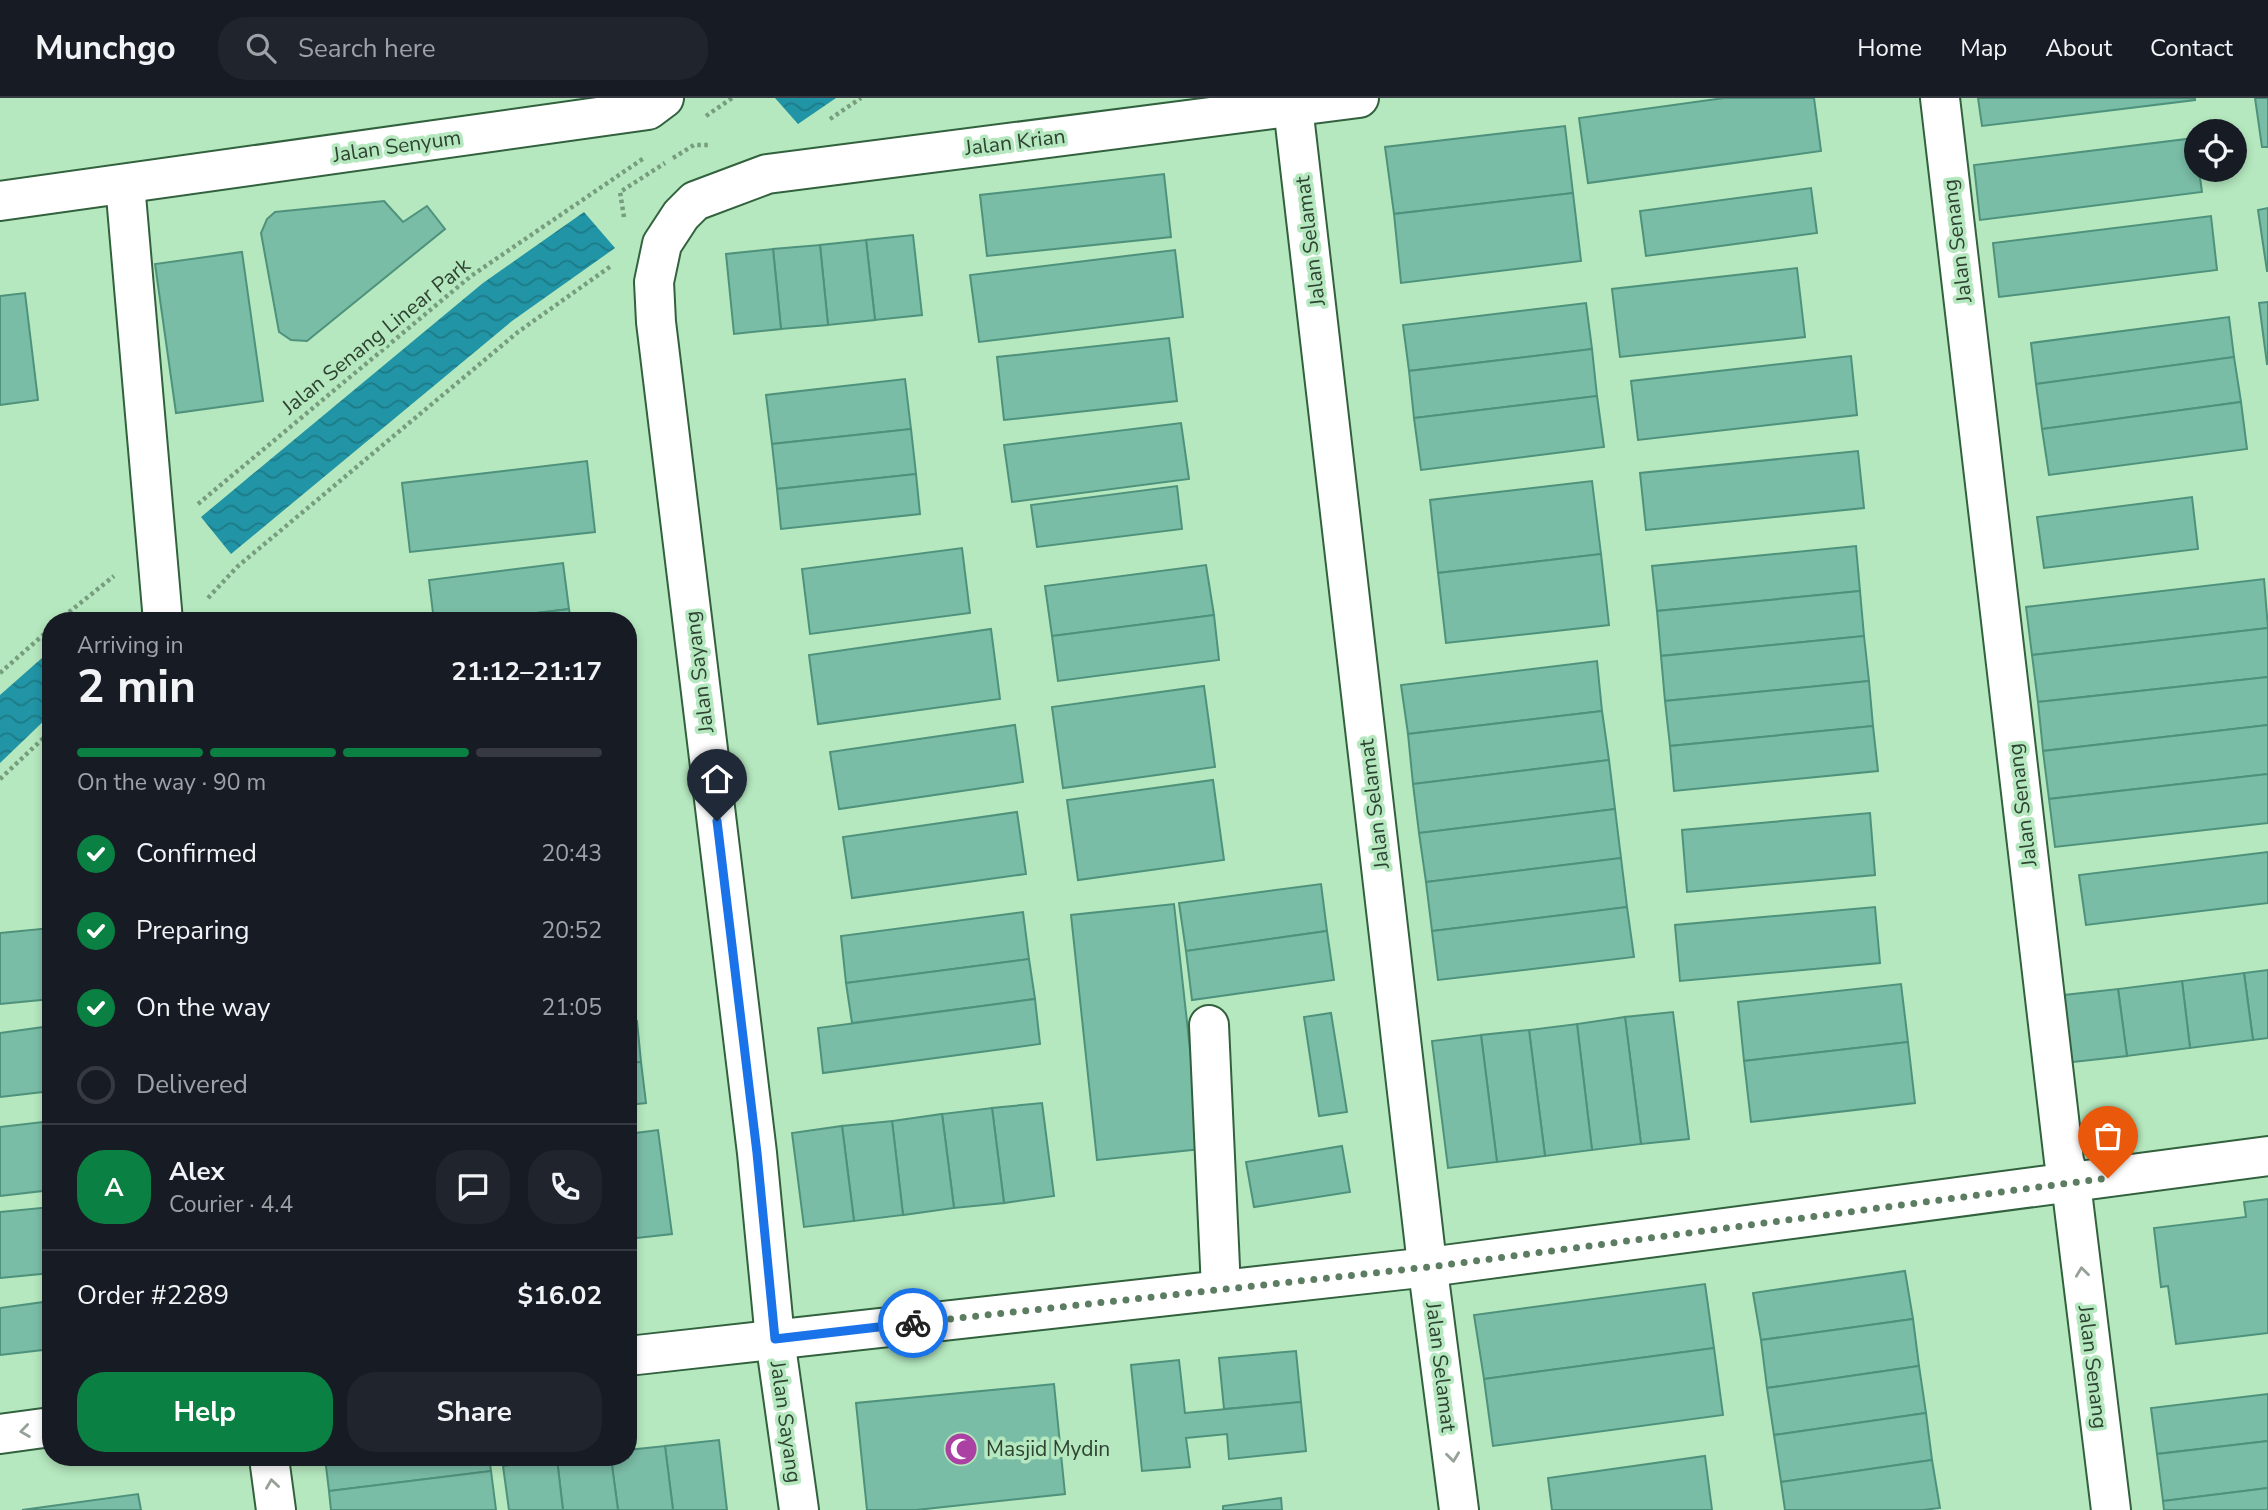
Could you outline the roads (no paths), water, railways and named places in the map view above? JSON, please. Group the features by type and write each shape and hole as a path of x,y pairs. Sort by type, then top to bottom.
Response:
{"street":[{"name":"Jalan Krian","path":"688,208 767,174 1293,103 1359,98"},
{"name":"Jalan Senang","path":"1940,98 2064,1161 2071,1183 2111,1510"},
{"name":"Jalan Selamat","path":"1293,103 1425,1247 1459,1510"},
{"name":"Jalan Senyum","path":"0,201 656,104"},
{"path":"125,184 162,612"},
{"name":"Jalan Sayang","path":"688,208 662,244 654,282 656,322 757,1153 775,1339 799,1510"},
{"path":"1209,1026 1221,1289"},
{"path":"637,1355 1429,1267 2268,1156"},
{"path":"0,1434 42,1428"},
{"path":"270,1466 276,1510"}],"water":[{"path":"775,98 836,98 798,124"},
{"path":"584,212 615,248 512,321 231,554 201,517 483,283"},
{"path":"42,658 42,723 0,763 0,695"}],"place":[{"name":"Masjid Mydin","path":"961,1449"}]}
